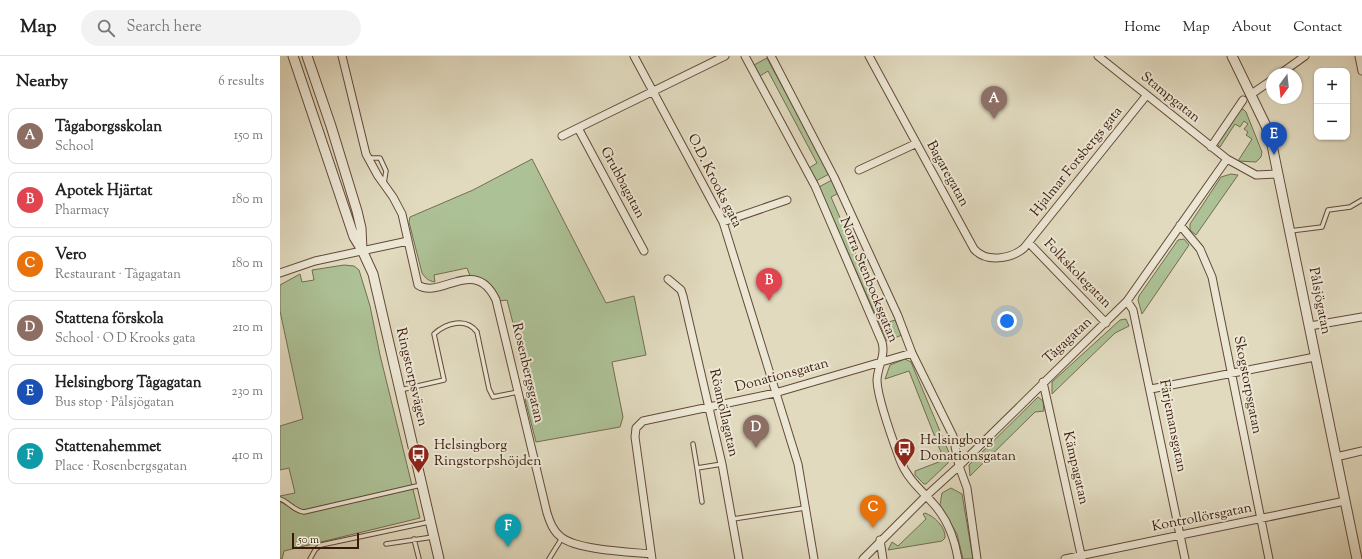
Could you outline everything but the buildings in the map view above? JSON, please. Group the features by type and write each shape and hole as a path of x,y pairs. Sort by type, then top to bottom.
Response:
{"street":[{"name":"Ringstorpsvägen","path":"294,56 354,237 373,274 439,559"},
{"name":"Ringstorpsvägen","path":"307,56 331,126 362,228 362,250"},
{"name":"Rosenbergsgatan","path":"342,56 368,158 402,214 416,282 420,286 430,287 471,279 482,282 490,288 496,300 547,513 552,527 562,538"},
{"name":"O.D. Krooks gata","path":"634,56 723,222 798,464 814,559"},
{"path":"562,136 726,56"},
{"name":"Norra Stenbocksgatan","path":"745,56 815,186 882,342 884,350 877,376 878,389 900,460 911,481 937,508 948,526 958,559"},
{"name":"Norra Stenbocksgatan","path":"771,56 834,177 898,316 912,352 953,436 959,466 967,488 977,559"},
{"name":"Bagaregatan","path":"869,56 915,144 977,253 989,257 1005,257 1019,252 1029,244"},
{"name":"Stampgatan","path":"1098,56 1226,159"},
{"name":"Pålsjögatan","path":"1232,56 1247,98 1266,126 1278,174 1357,559"},
{"path":"1288,68 1305,56"},
{"path":"1359,56 1362,71"},
{"path":"1211,147 1247,98 1266,84"},
{"name":"Hjalmar Forsbergs gata","path":"1029,244 1146,96"},
{"name":"Grubbagatan","path":"578,128 644,251"},
{"path":"859,170 915,144"},
{"path":"1226,159 1256,174 1278,174"},
{"name":"Tågagatan","path":"863,559 880,540 925,496 959,466 1043,382 1106,323 1126,301 1226,159"},
{"path":"723,222 787,200"},
{"name":"Skogstorpsgatan","path":"1180,225 1194,240 1208,264 1212,276 1269,559"},
{"path":"280,273 296,266 362,250 408,241"},
{"name":"Folkskolegatan","path":"1029,244 1106,323"},
{"name":"Röamöllagatan","path":"668,279 677,286 683,296 722,464 739,559"},
{"name":"Färjemansgatan","path":"1126,301 1134,310 1185,559"},
{"path":"1310,326 1362,317"},
{"name":"Donationsgatan","path":"652,556 635,436 636,428 643,421 775,393 912,352"},
{"path":"1151,389 1315,356"},
{"name":"Kämpagatan","path":"1043,382 1082,557"},
{"path":"1336,457 1362,451"},
{"name":"Kontrollörsgatan","path":"1065,559 1082,557 1344,500"},
{"path":"562,538 591,546 652,556"},
{"path":"880,540 883,559"}],"lane":[{"path":"368,158 380,158 386,171 384,184"},
{"path":"1290,231 1322,227 1328,210 1350,207 1362,200"},
{"path":"400,390 444,380 434,334 441,327 464,322 472,325 477,332 489,389 493,397 518,392"},
{"path":"693,444 702,502"},
{"path":"697,468 722,464"},
{"path":"280,499 295,509 304,512 422,485"},
{"path":"733,519 805,508"},
{"path":"310,559 315,550 321,545 430,522"},
{"path":"386,544 434,536"},
{"path":"549,559 562,538"},
{"path":"414,540 419,559"}],"green space":[{"path":"767,58 829,174 816,181 809,168 817,163 768,71 760,76 754,65"},
{"path":"1240,109 1243,109 1246,112 1262,152 1261,157 1256,162 1238,161 1252,139 1246,135 1248,132 1244,129 1248,124 1244,121 1240,127 1235,124 1220,147 1217,144"},
{"path":"532,159 606,303 634,296 646,355 612,362 623,417 620,427 536,442 525,399 532,397 507,300 500,301 493,287 489,283 481,278 470,276 467,268 434,275 435,282 426,278 422,273 409,222 410,217 473,190"},
{"path":"1231,174 1238,175 1196,235 1190,230 1190,224 1221,177"},
{"path":"832,180 839,193 831,197 886,323 895,320 902,335 887,341 819,187"},
{"path":"1184,239 1189,245 1142,314 1138,300 1139,296 1178,240"},
{"path":"344,265 354,266 359,270 370,306 380,355 420,518 284,551 282,559 280,559 280,496 295,493 289,468 280,470 280,426 303,419 280,311 280,285 300,274 302,282 314,280 312,270"},
{"path":"1126,319 1129,326 1115,333 1052,394 1052,382 1120,320"},
{"path":"905,359 911,362 950,455 948,463 926,484 924,484 915,475 915,471 944,460 909,371 885,379 890,365"},
{"path":"1038,397 1043,401 1044,411 1035,412 970,476 969,465"},
{"path":"951,488 962,494 973,559 963,559 957,534 940,505 942,493"},
{"path":"925,513 936,519 944,530 945,538 942,541 888,550 892,542 898,546 926,519 923,514"}],"place":[{"name":"Tågaborgsskolan","path":"994,119"},
{"name":"Helsingborg Tågagatan","path":"1274,155"},
{"name":"Apotek Hjärtat","path":"769,301"},
{"name":"Stattena förskola","path":"756,448"},
{"name":"Helsingborg Donationsgatan","path":"904,468"},
{"name":"Helsingborg Ringstorpshöjden","path":"419,474"},
{"name":"Vero","path":"873,528"},
{"name":"Stattenahemmet","path":"508,547"}]}
